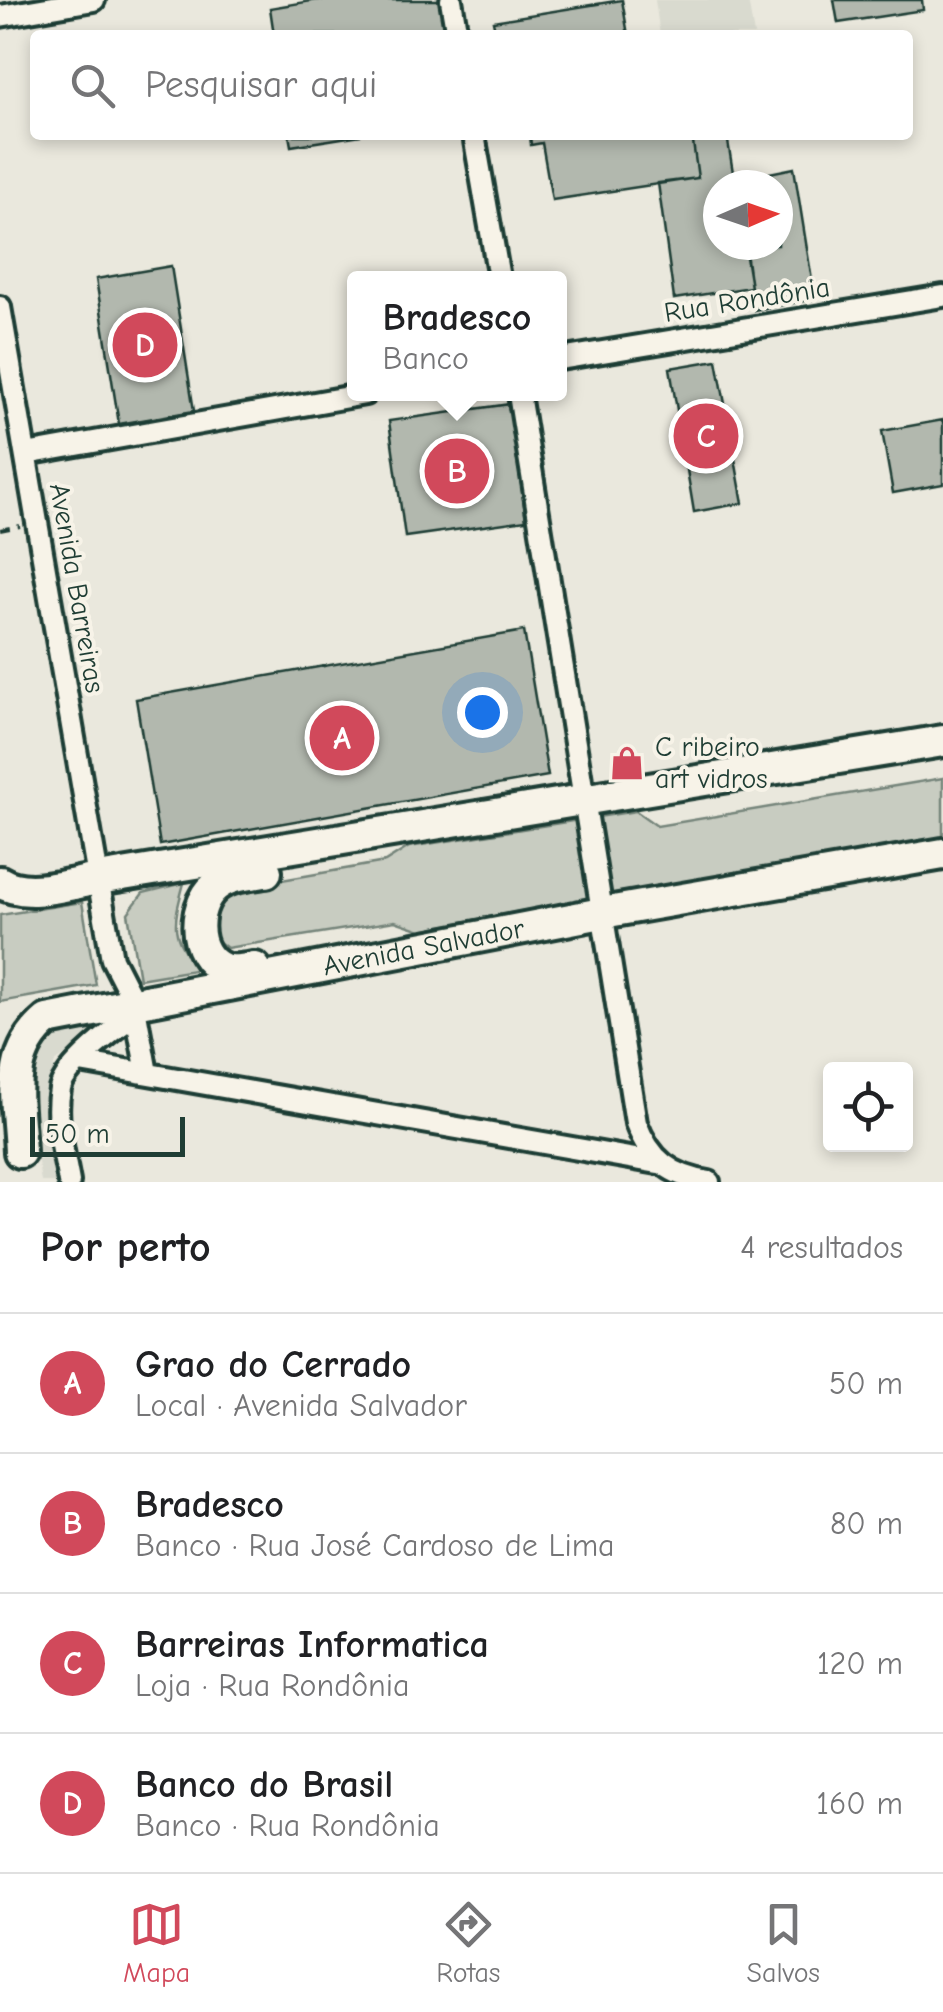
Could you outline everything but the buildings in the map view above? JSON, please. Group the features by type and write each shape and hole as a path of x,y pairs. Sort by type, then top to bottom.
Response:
{"main road":[{"path":"0,882 12,889 28,890 943,740"},
{"path":"344,841 334,855 319,863 220,883 207,894 199,910 198,926 207,957 220,968 230,970 319,957 350,961"},
{"name":"Avenida Salvador","path":"22,1167 16,1064 22,1045 47,1020 135,1008 350,961 943,854"},
{"path":"0,1040 22,1167"}],"street":[{"path":"0,16 94,0"},
{"path":"451,0 456,30"},
{"path":"475,140 498,271"},
{"name":"Rua Rondônia","path":"567,358 943,296"},
{"name":"Avenida Barreiras","path":"0,306 112,959 135,1008 147,1073"},
{"path":"26,454 347,397"},
{"path":"520,401 636,1123 644,1144 658,1162 675,1173 710,1182"},
{"path":"70,1182 58,1116 60,1085 135,1008"},
{"path":"80,1062 658,1162"}],"shaded area":[{"path":"655,0 748,0 753,30 659,30"},
{"path":"943,778 943,839 421,930 395,921 227,948 205,931 224,890 385,862 409,847 636,811 657,826"},
{"path":"184,883 176,930 183,948 200,969 139,979 128,913 143,893"},
{"path":"82,902 96,985 0,1002 0,915"},
{"path":"124,1013 55,1062 45,1098 59,1182 41,1182 27,1088 38,1039"}],"place":[{"name":"Banco do Brasil","path":"145,345"},
{"name":"Barreiras Informatica","path":"706,436"},
{"name":"Bradesco","path":"457,471"},
{"name":"Grao do Cerrado","path":"342,738"},
{"name":"C ribeiro art vidros","path":"627,763"}]}
